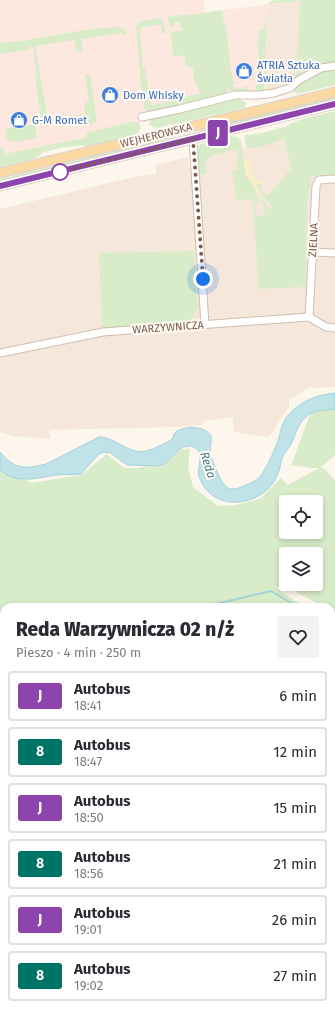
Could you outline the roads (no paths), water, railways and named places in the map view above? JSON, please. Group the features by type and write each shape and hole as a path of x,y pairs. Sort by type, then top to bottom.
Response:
{"main road":[{"name":"WEJHEROWSKA","path":"0,173 335,92"},
{"name":"WEJHEROWSKA","path":"0,186 335,104"}],"street":[{"path":"142,117 236,95 259,95 274,93 290,88 299,80 321,68 335,66"},
{"path":"193,139 205,325"},
{"name":"ZIELNA","path":"309,317 316,186 319,180 335,179"},
{"path":"312,252 335,254"},
{"path":"309,317 326,327 335,328"},
{"name":"WARZYWNICZA","path":"0,353 103,332 309,317"}],"water":[{"name":"Reda","path":"335,393 335,409 316,411 303,420 292,443 282,458 279,472 274,482 259,496 246,501 229,502 221,500 207,491 199,476 198,471 200,458 198,450 191,446 180,449 168,461 160,466 128,465 111,453 105,452 99,454 81,474 56,475 34,479 19,479 5,474 0,469 0,452 5,458 16,465 21,467 32,467 46,464 99,437 111,440 140,452 160,446 172,439 177,431 190,427 200,428 208,432 211,436 210,454 218,474 226,486 236,489 255,481 262,475 277,445 283,422 295,408 307,400"}],"waterway":[{"path":"220,603 271,591 291,603"}],"place":[{"name":"ATRIA Sztuka Światła","path":"244,71"},
{"name":"Dom Whisky","path":"110,95"},
{"name":"G-M Romet","path":"19,120"}]}
